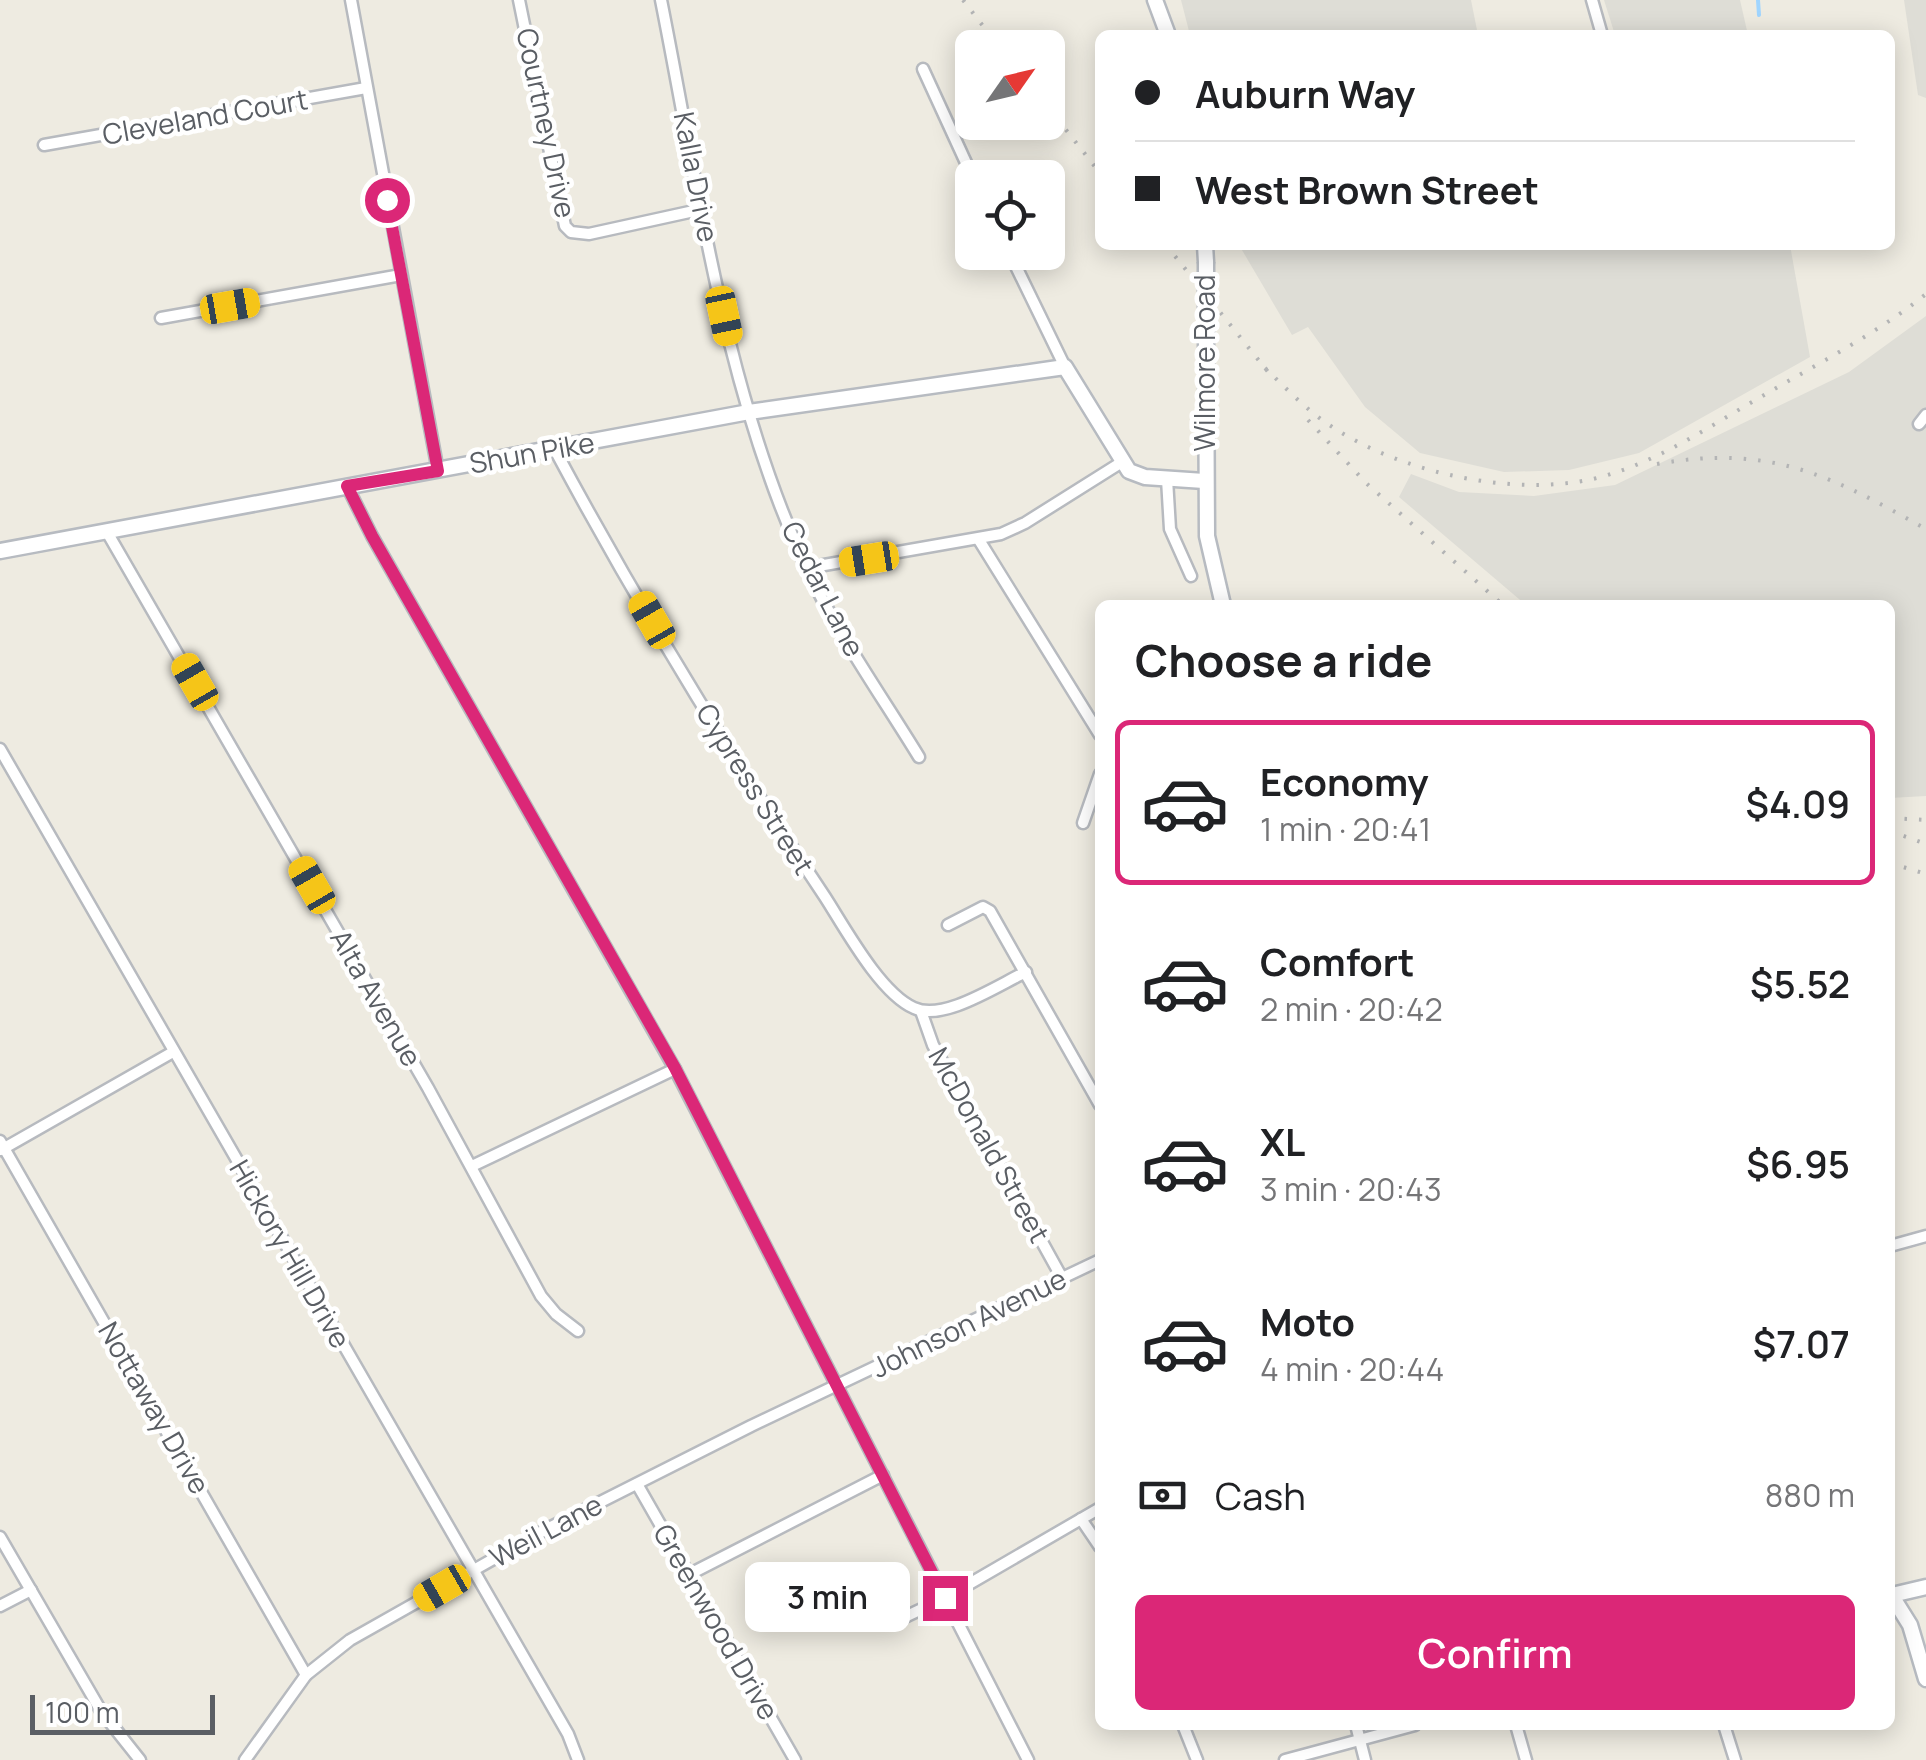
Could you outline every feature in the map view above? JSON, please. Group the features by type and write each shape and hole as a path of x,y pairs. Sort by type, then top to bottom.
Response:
{"street":[{"path":"351,0 438,471"},
{"name":"Courtney Drive","path":"519,0 565,226 571,232 589,234 702,209"},
{"name":"Kalla Drive","path":"661,0 739,386 749,412"},
{"path":"1154,0 1166,30"},
{"path":"1592,0 1601,30"},
{"path":"923,70 966,160"},
{"name":"Cleveland Court","path":"44,146 366,88"},
{"name":"Wilmore Road","path":"1205,250 1204,480 1207,536 1223,600"},
{"path":"1017,270 1066,367 1122,462 1136,475 1204,480"},
{"path":"161,318 401,275"},
{"name":"Shun Pike","path":"0,551 749,412 1066,367"},
{"name":"Cedar Lane","path":"749,412 780,506 806,568 919,756"},
{"name":"Cypress Street","path":"554,450 686,680 783,834 874,970 892,992 921,1011"},
{"path":"806,568 979,540 1024,524 1122,462"},
{"path":"1166,479 1170,528 1191,576"},
{"path":"347,486 675,1068 1028,1760"},
{"name":"Alta Avenue","path":"107,532 472,1166 541,1296 578,1331"},
{"path":"979,540 1044,651 1095,728"},
{"name":"Hickory Hill Drive","path":"0,749 568,1734 578,1760"},
{"path":"1084,823 1095,789"},
{"path":"948,925 983,906 992,915 1095,1096"},
{"path":"921,1011 946,1010 1026,972"},
{"name":"McDonald Street","path":"921,1011 934,1045 1062,1278"},
{"path":"1,1146 173,1052"},
{"path":"472,1166 675,1068"},
{"name":"Nottaway Drive","path":"1,1146 306,1675"},
{"path":"1895,1245 1926,1236"},
{"name":"Johnson Avenue","path":"838,1387 1095,1262"},
{"name":"Weil Lane","path":"245,1760 306,1675 350,1640 637,1484 838,1387"},
{"path":"688,1575 883,1476"},
{"name":"Greenwood Drive","path":"637,1484 796,1760"},
{"path":"890,1624 945,1598 1095,1511"},
{"path":"1082,1519 1095,1538"},
{"path":"0,1536 101,1711 135,1758"},
{"path":"1895,1594 1926,1587"},
{"path":"0,1606 30,1590"},
{"path":"1895,1601 1910,1625 1926,1679"},
{"path":"1185,1730 1196,1760"},
{"path":"1357,1730 1365,1760"},
{"path":"1285,1760 1397,1730"},
{"path":"1517,1730 1526,1760"},
{"path":"1726,1730 1735,1760"}],"shaded area":[{"path":"1181,0 1471,0 1477,30 1189,30"},
{"path":"1604,0 1740,0 1747,30 1613,30"},
{"path":"1904,0 1926,0 1926,98 1918,95"},
{"path":"1242,250 1791,250 1810,357 1639,453 1569,470 1504,472 1420,453 1365,407 1308,327 1292,335"},
{"path":"1926,316 1926,796 1895,798 1895,600 1520,600 1399,497 1411,474 1459,492 1534,496 1615,485 1849,372"}],"waterway":[{"path":"1758,0 1759,15"}],"railway":[{"path":"963,0 986,30"},
{"path":"1065,129 1095,167"},
{"path":"1170,250 1273,378"},
{"path":"1265,368 1324,422 1396,459 1468,479 1506,484 1578,482 1631,467 1687,440 1866,336 1926,294"},
{"path":"1308,420 1366,483 1497,600"},
{"path":"1657,464 1733,458 1798,469 1859,493 1926,529"},
{"path":"1895,818 1926,820"},
{"path":"1895,833 1926,844"},
{"path":"1895,865 1926,874"}],"route":[{"path":"387,200 438,471 347,486 352,499 675,1068 945,1598"}]}
